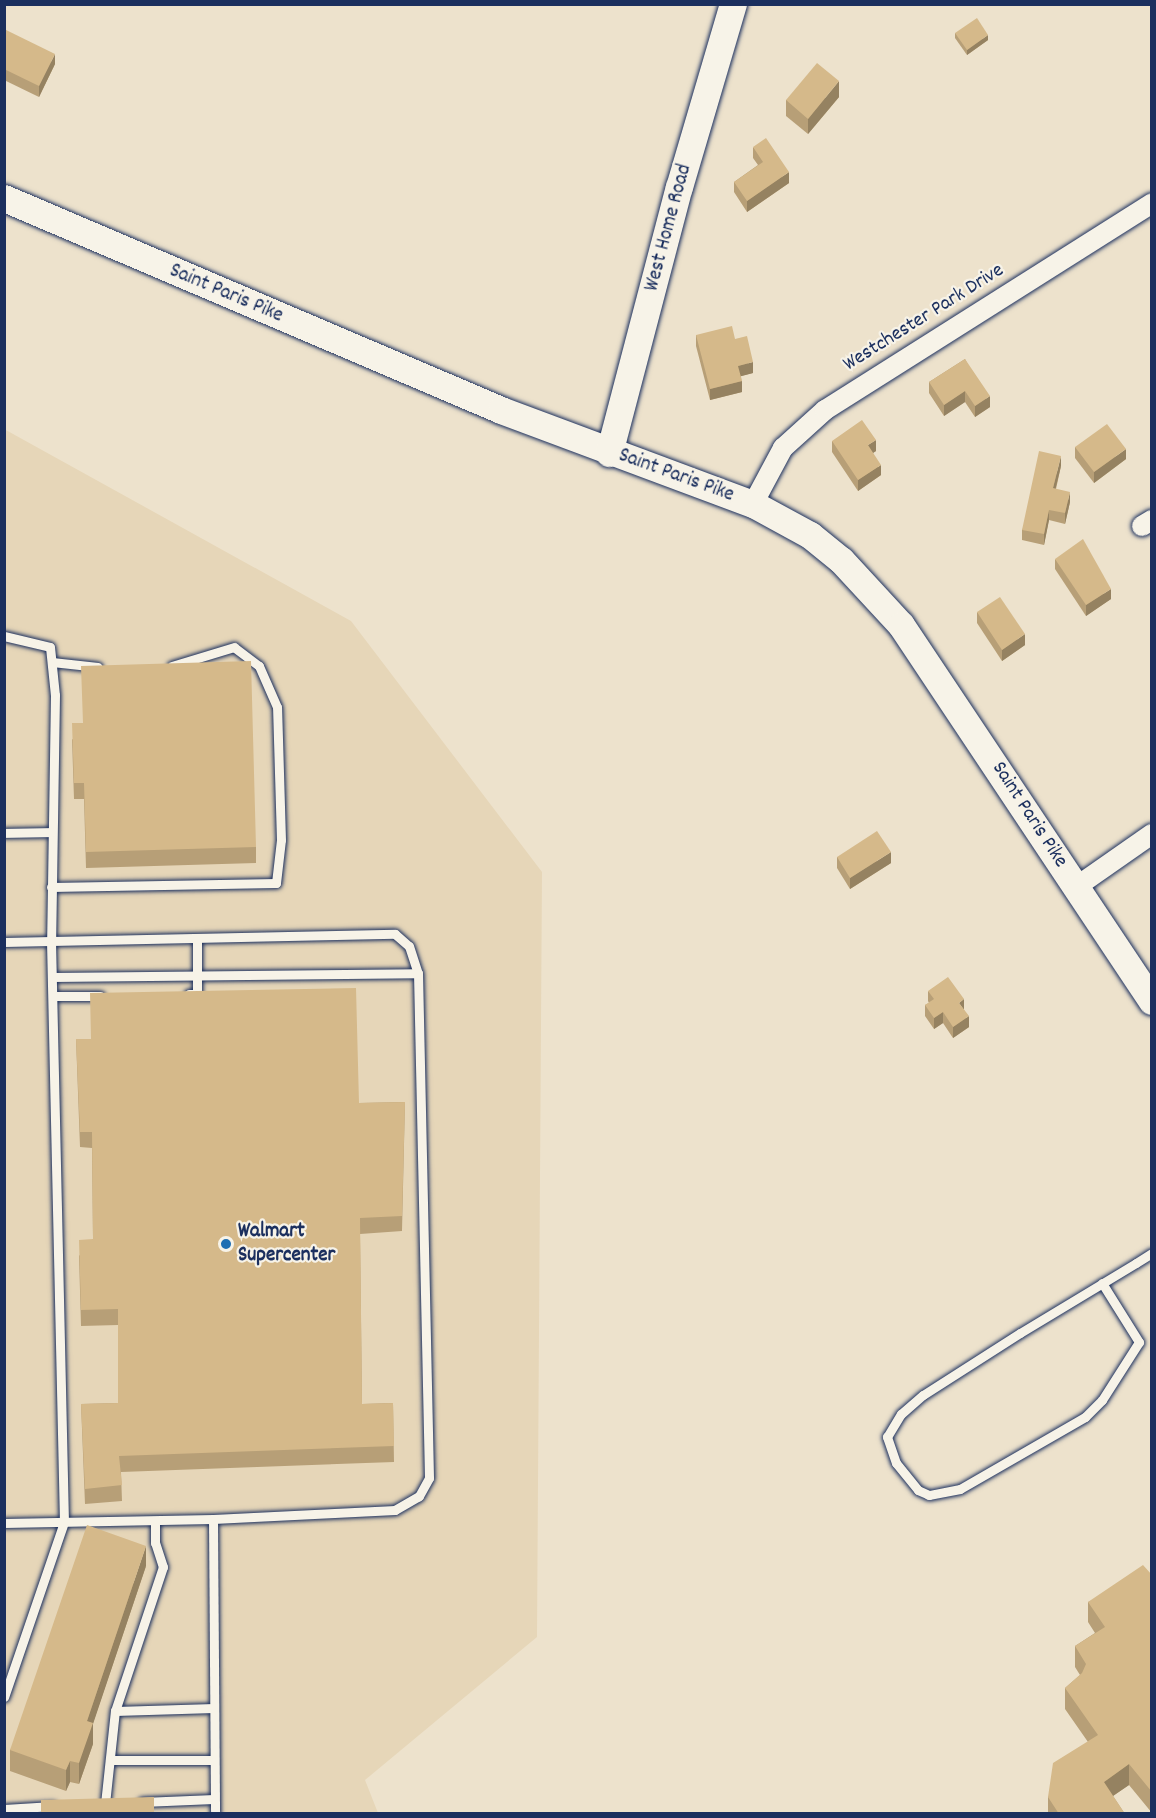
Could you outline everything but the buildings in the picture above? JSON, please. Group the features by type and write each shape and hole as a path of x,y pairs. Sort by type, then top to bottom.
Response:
{"street":[{"name":"West Home Road","path":"609,453 679,188 733,4"},
{"name":"Saint Paris Pike","path":"4,198 609,453 753,504 810,535 881,601 940,680 1152,1001"},
{"name":"Westchester Park Drive","path":"753,504 783,448 825,410 1150,205"},
{"path":"1076,887 1152,834"}],"lane":[{"path":"4,636 50,647 52,662 51,941 64,1522 4,1697"},
{"path":"51,887 276,884 281,840 277,707 259,666 234,647 156,668"},
{"path":"52,662 111,668"},
{"path":"4,833 51,832"},
{"path":"4,942 395,934 409,946 418,973 429,1478 419,1496 394,1510 155,1521 4,1522"},
{"path":"176,994 197,994 197,938"},
{"path":"52,977 418,973"},
{"path":"53,996 108,996"},
{"path":"1102,1284 1139,1342 1102,1400 1085,1417 960,1489 929,1495 918,1490 896,1463 887,1437 901,1414 923,1395 1102,1284 1152,1253"},
{"path":"213,1519 214,1814"},
{"path":"105,1804 115,1711 163,1567 155,1543 155,1521"},
{"path":"115,1711 214,1708"},
{"path":"110,1760 214,1760"},
{"path":"127,1803 214,1798"},
{"path":"94,1804 116,1803"},
{"path":"4,1809 61,1806"}],"shaded area":[{"path":"4,429 351,621 542,872 537,1637 365,1780 378,1813 5,1813"}],"place":[{"name":"Walmart Supercenter","path":"226,1244"}]}
